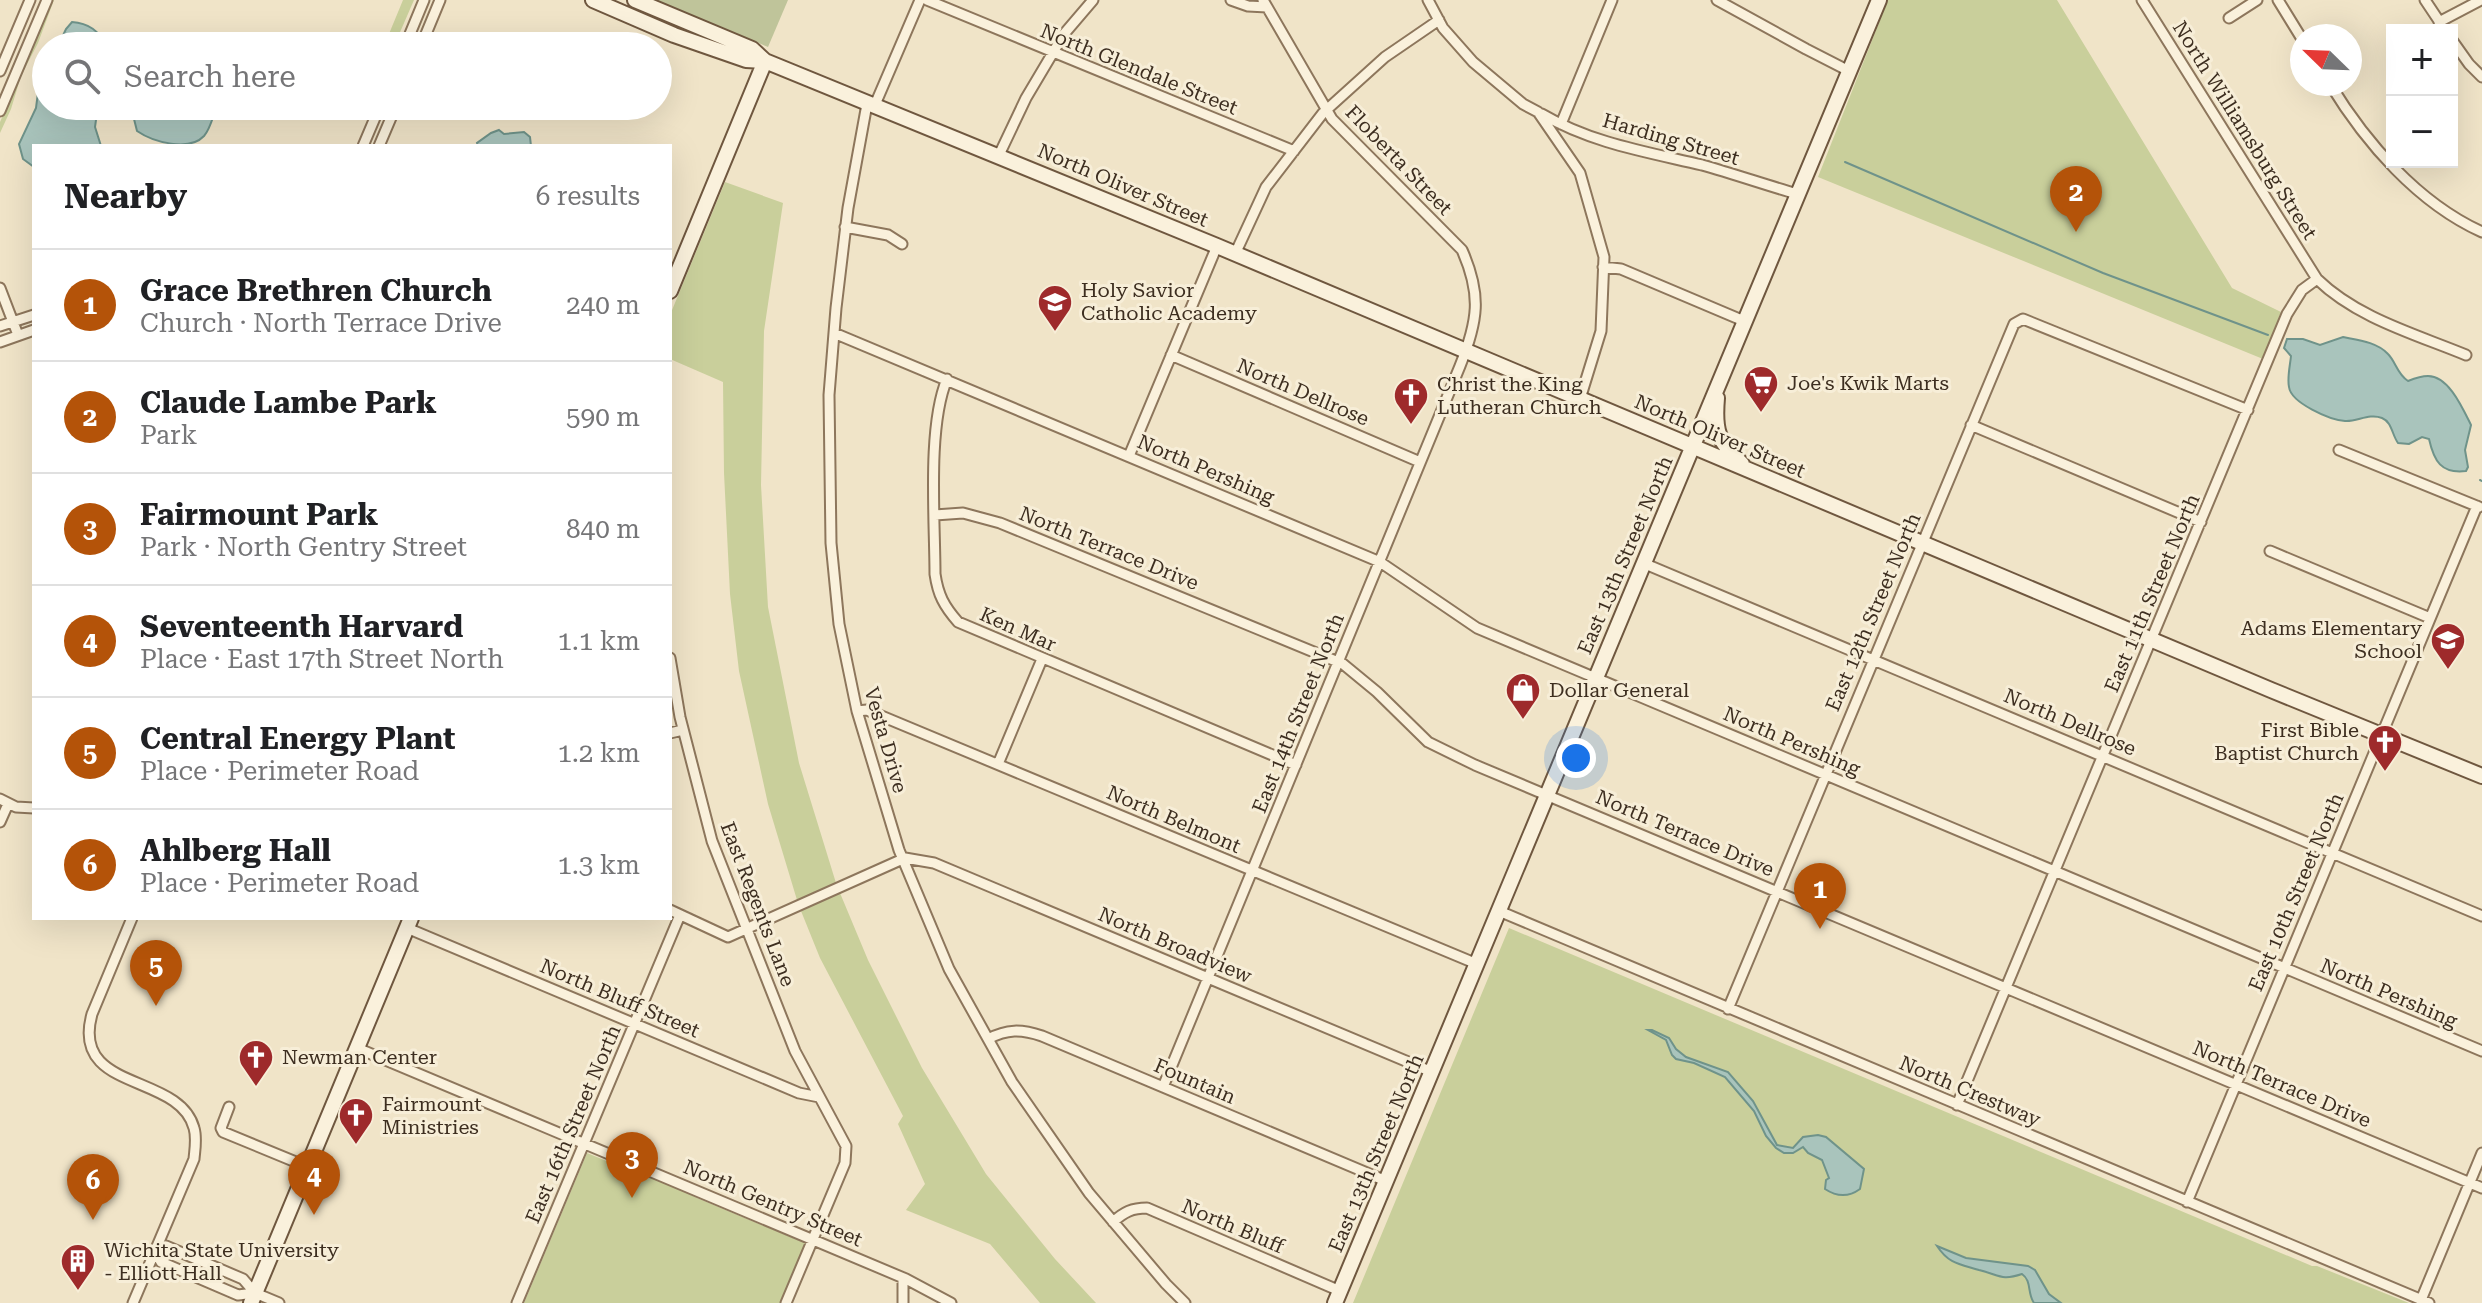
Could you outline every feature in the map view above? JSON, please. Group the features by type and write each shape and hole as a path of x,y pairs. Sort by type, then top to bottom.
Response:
{"main road":[{"name":"North Oliver Street","path":"593,0 667,32"},
{"name":"North Oliver Street","path":"635,0 752,49 765,61"},
{"name":"East 13th Street North","path":"1338,1297 1879,0"},
{"name":"North Oliver Street","path":"672,34 746,60 765,61 999,155 2482,776"},
{"path":"672,286 765,61"},
{"path":"1717,386 1717,432 1722,442 1748,470"},
{"path":"253,1298 409,923"}],"street":[{"path":"0,71 30,0"},
{"path":"33,32 47,0"},
{"path":"411,32 424,0"},
{"path":"427,32 440,0"},
{"name":"Vesta Drive","path":"920,0 870,105 845,227 829,395 831,543 839,624 857,711 903,859 949,969 1021,1095 1089,1193 1185,1303"},
{"name":"North Glendale Street","path":"927,0 1294,151"},
{"path":"999,155 1026,98 1064,34 1093,0"},
{"path":"1231,0 1248,6 1265,4"},
{"path":"1428,0 1439,20 1473,62 1523,104 1538,112 1580,173 1604,257 1601,331 1580,399"},
{"path":"1561,124 1612,0"},
{"path":"1717,0 1849,71"},
{"name":"North Williamsburg Street","path":"2142,0 2317,279 2341,301 2359,311 2466,355"},
{"path":"2229,18 2257,0"},
{"path":"2278,0 2293,24"},
{"path":"2425,0 2441,24"},
{"path":"2445,24 2481,0"},
{"name":"Floberta Street","path":"1265,4 1332,119 1462,250 1473,275 1477,298 1466,351"},
{"path":"1235,254 1266,187 1328,109 1385,57 1439,20"},
{"path":"0,111 32,35"},
{"path":"2458,48 2482,77"},
{"path":"2337,96 2351,119 2402,175 2457,221 2482,232"},
{"name":"Harding Street","path":"1538,112 1613,144 1706,166 1797,194"},
{"path":"364,144 374,120"},
{"path":"380,144 390,120"},
{"path":"845,227 888,235 902,244"},
{"path":"1129,456 1217,246"},
{"path":"1603,267 1621,269 1744,321"},
{"name":"East 11th Street North","path":"1957,1105 2294,300 2317,279"},
{"path":"0,288 18,335"},
{"path":"1,335 13,321 32,316"},
{"name":"East 12th Street North","path":"1728,1009 2014,324 2023,319 2248,410"},
{"path":"1,335 32,331"},
{"name":"North Pershing","path":"834,333 1380,562 1477,628 2482,1051"},
{"name":"East 14th Street North","path":"1163,1087 1466,351"},
{"name":"North Dellrose","path":"1171,355 1420,462"},
{"name":"Ken Mar","path":"947,379 939,398 934,474 935,574 943,605 958,622 1296,765"},
{"path":"1971,425 2201,522"},
{"path":"2339,450 2479,508"},
{"name":"East 10th Street North","path":"2187,1202 2430,618 2479,508"},
{"name":"North Terrace Drive","path":"935,515 963,513 1000,523 1339,663 1377,692 1428,742 1475,765 2482,1188"},
{"path":"2270,551 2430,618"},
{"name":"North Dellrose","path":"1643,563 2482,916"},
{"path":"998,764 1042,659"},
{"name":"East Regents Lane","path":"672,669 683,730 712,841 795,1051 846,1146 845,1163 813,1240"},
{"name":"North Belmont","path":"857,711 867,710 1477,964"},
{"path":"672,733 683,730"},
{"path":"0,822 4,802 32,808"},
{"path":"672,911 728,937 903,859"},
{"name":"North Broadview","path":"903,859 934,863 1432,1072"},
{"name":"North Crestway","path":"1499,911 2425,1301"},
{"name":"East 16th Street North","path":"517,1303 680,915"},
{"path":"131,920 92,1014 89,1031 95,1054 116,1075 172,1098 194,1125 196,1143 194,1159 133,1303"},
{"name":"North Bluff Street","path":"409,923 636,1024 799,1093 819,1097"},
{"name":"Fountain","path":"988,1039 1001,1032 1028,1032 1386,1181"},
{"name":"North Gentry Street","path":"357,1048 903,1278 951,1303"},
{"path":"229,1107 221,1128 223,1132 308,1167"},
{"path":"2425,1301 2482,1153"},
{"name":"North Bluff","path":"1113,1222 1133,1208 1147,1208 1338,1297"},
{"path":"786,1303 813,1240"},
{"path":"155,1251 166,1246 243,1279 253,1298"},
{"path":"155,1251 161,1262 238,1295 279,1303"},
{"path":"903,1278 903,1303"}],"green space":[{"path":"51,0 54,0 42,32 37,32"},
{"path":"403,0 414,0 400,32 390,32"},
{"path":"655,0 788,0 768,47"},
{"path":"1888,0 2057,0 2232,288 2281,312 2263,359 1818,177"},
{"path":"32,45 32,55 0,133 0,122"},
{"path":"725,182 783,203 764,331 761,485 768,607 799,763 836,883 797,900 768,804 739,671 730,594 723,382 672,360 672,310"},
{"path":"840,893 868,960 922,1068 986,1174 1055,1259 1096,1303 1040,1303 990,1244 906,1210 925,1184 898,1124 903,1116 820,958 801,911"},
{"path":"1509,928 2312,1266 2409,1303 1353,1303"},
{"path":"587,1153 641,1175 651,1174 697,1198 805,1243 780,1303 524,1303"}],"water":[{"path":"72,22 96,32 65,32"},
{"path":"32,116 32,120 96,120 100,144 32,144 32,166 23,159 19,144"},
{"path":"134,120 212,120 204,136 189,144 161,142 137,131"},
{"path":"499,130 504,134 524,132 530,137 531,144 477,144"},
{"path":"2343,337 2367,342 2384,350 2408,381 2436,377 2449,387 2471,425 2465,450 2466,471 2450,470 2440,464 2429,439 2422,437 2409,444 2398,443 2390,426 2382,418 2372,416 2338,420 2312,410 2296,399 2289,387 2291,356 2284,348 2287,339 2303,339 2320,345"},
{"path":"1648,1030 1669,1038 1686,1057 1728,1072 1753,1101 1777,1145 1793,1148 1803,1137 1826,1137 1864,1169 1860,1189 1843,1195 1825,1189 1829,1178 1822,1160 1803,1147 1793,1153 1784,1153 1776,1148 1766,1136 1754,1111 1725,1077 1694,1063 1676,1059 1666,1040"},
{"path":"1937,1246 1966,1258 2028,1266 2035,1270 2049,1294 2061,1303 2034,1303 2022,1274 2000,1276 1960,1265 1950,1260"}],"waterway":[{"path":"1845,162 2103,273 2268,335"}],"place":[{"name":"Claude Lambe Park","path":"2076,232"},
{"name":"Holy Savior Catholic Academy","path":"1055,333"},
{"name":"Joe's Kwik Marts","path":"1761,414"},
{"name":"Christ the King Lutheran Church","path":"1411,426"},
{"name":"Adams Elementary School","path":"2448,671"},
{"name":"Dollar General","path":"1523,721"},
{"name":"First Bible Baptist Church","path":"2385,773"},
{"name":"Grace Brethren Church","path":"1820,929"},
{"name":"Central Energy Plant","path":"156,1006"},
{"name":"Newman Center","path":"256,1088"},
{"name":"Fairmount Ministries","path":"356,1146"},
{"name":"Fairmount Park","path":"632,1198"},
{"name":"Seventeenth Harvard","path":"314,1215"},
{"name":"Ahlberg Hall","path":"93,1220"},
{"name":"Wichita State University - Elliott Hall","path":"78,1292"}]}
